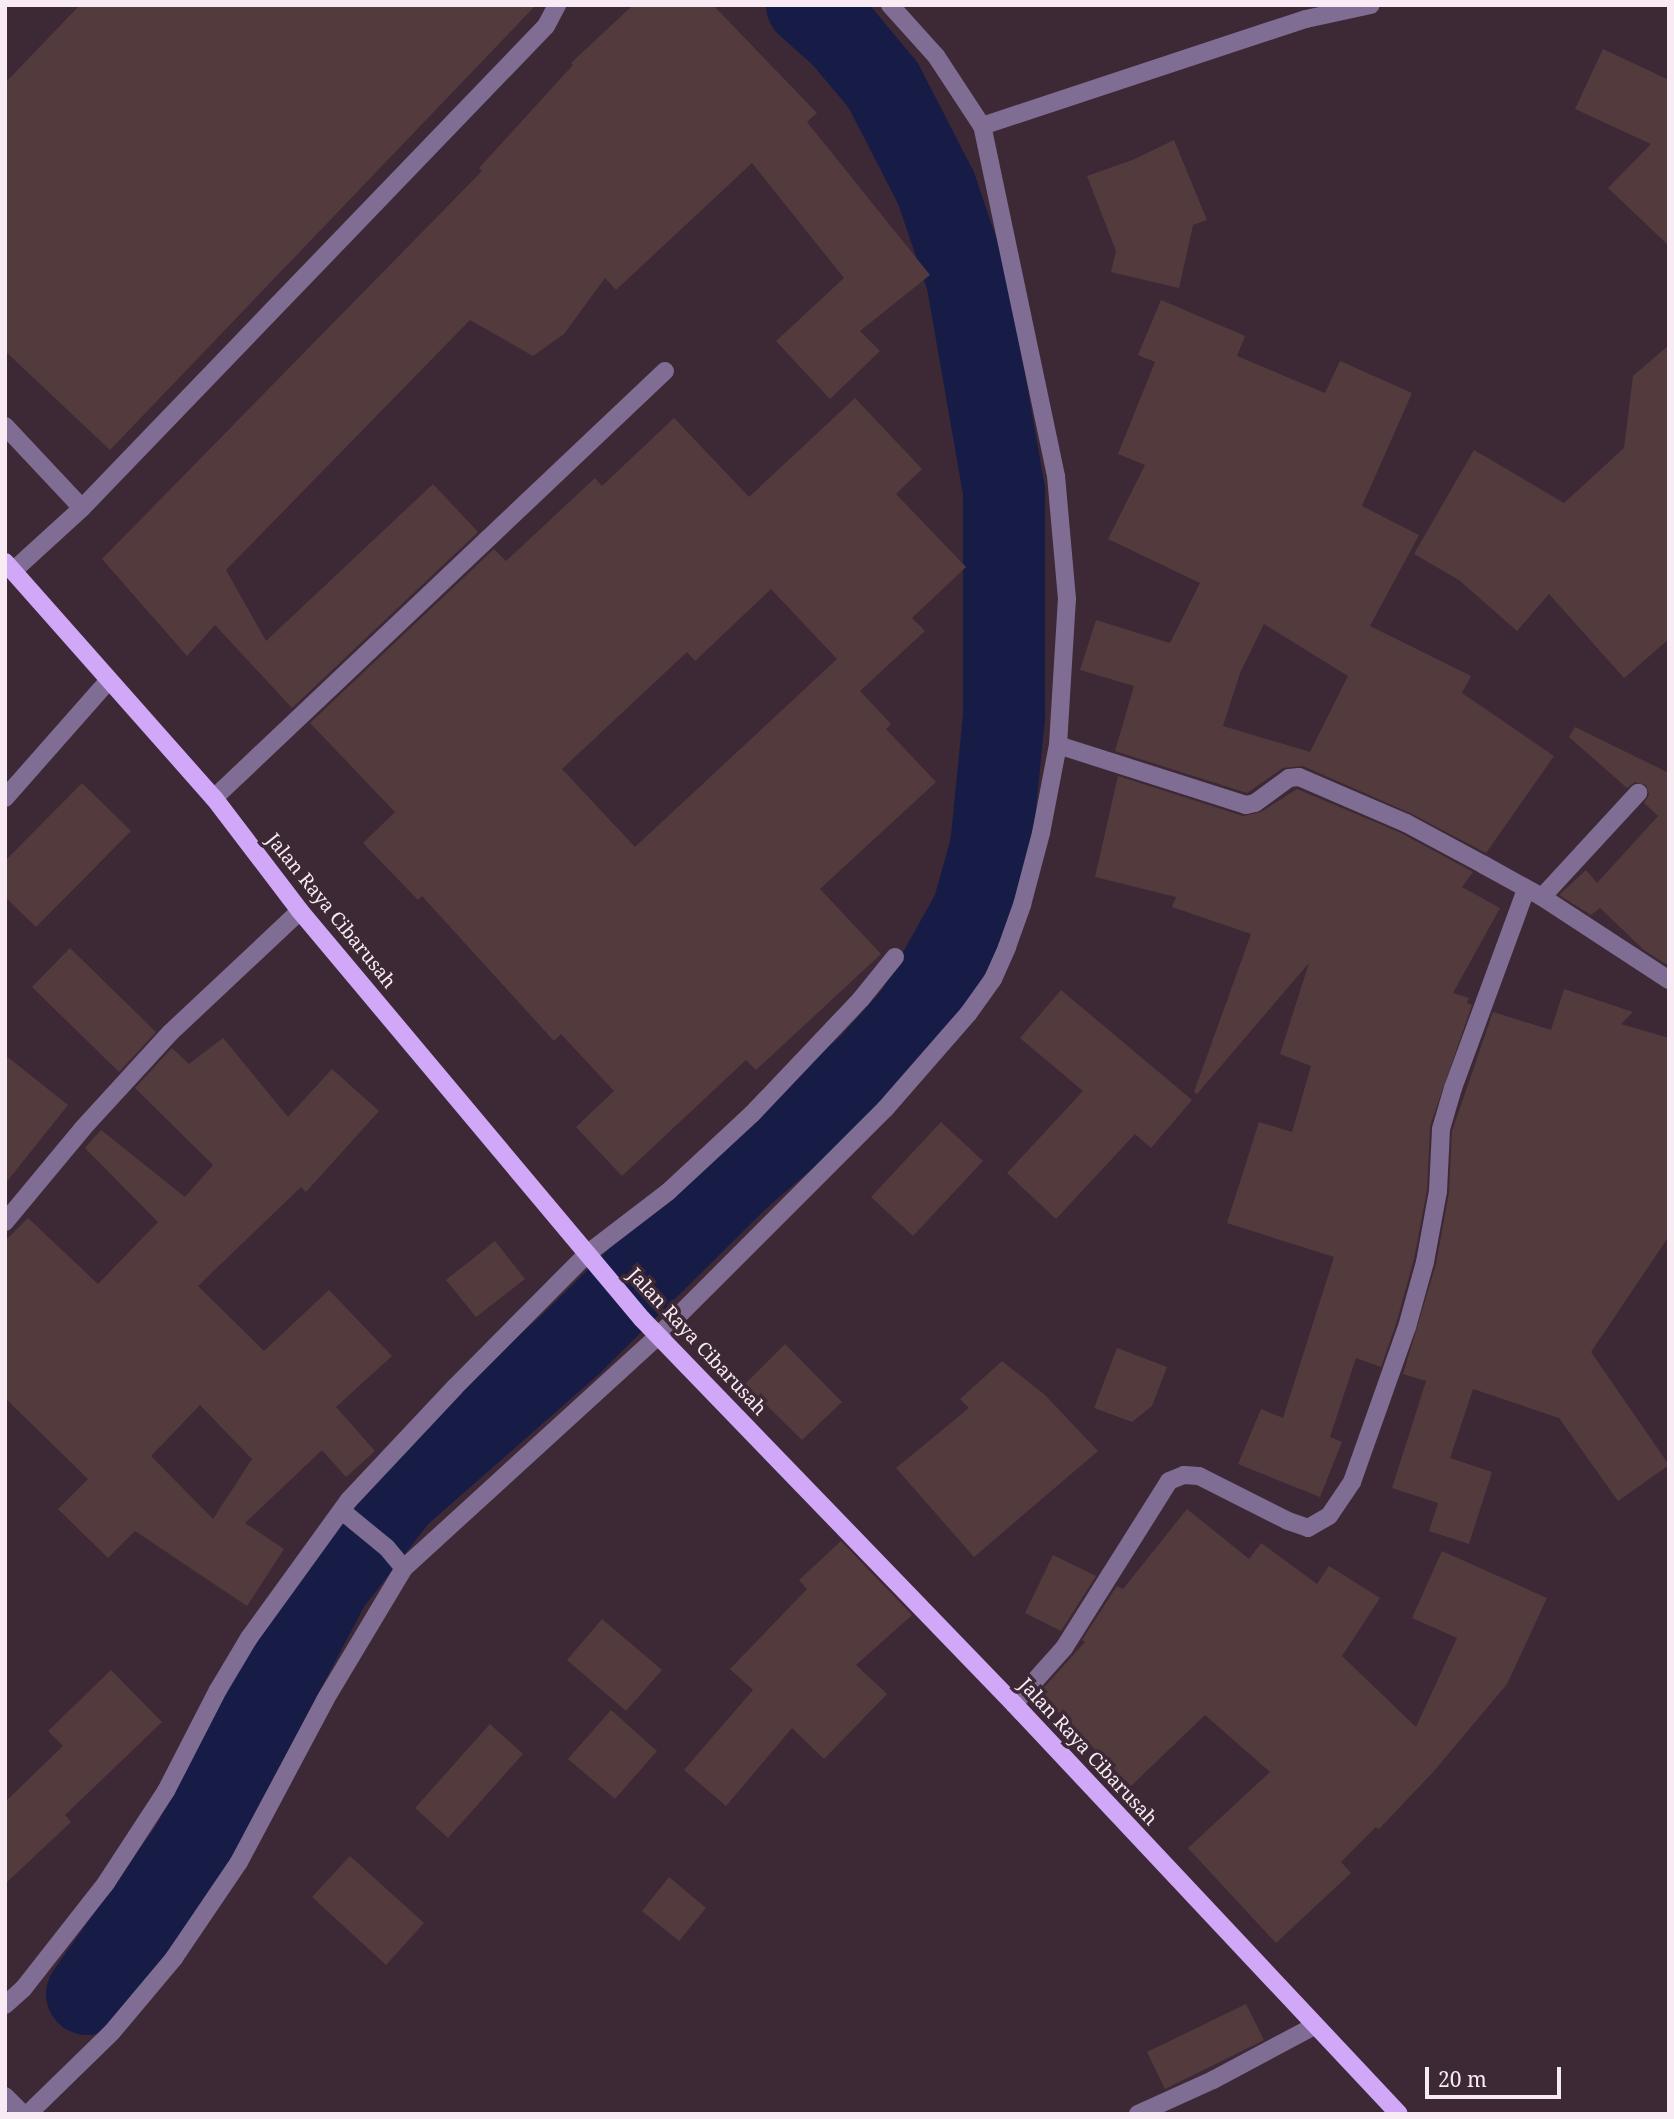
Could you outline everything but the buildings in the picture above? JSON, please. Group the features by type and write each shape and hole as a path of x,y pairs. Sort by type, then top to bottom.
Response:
{"main road":[{"name":"Jalan Raya Cibarusah","path":"9,567 214,798 300,911 642,1319 1014,1704 1399,2114"}],"street":[{"path":"9,567 82,508 546,26 557,5"},
{"path":"5,2096 25,2114 112,2032 174,1958 239,1863 325,1699 404,1568 659,1335 885,1109 968,1014 993,979 1022,905 1058,745 1067,599 1056,476 982,126 936,56 890,5"},
{"path":"982,126 1306,19 1371,5"},
{"path":"214,798 665,370"},
{"path":"5,426 82,508"},
{"path":"5,798 109,680"},
{"path":"1058,745 1246,805 1255,803 1289,778 1297,777 1406,822 1534,893 1669,980"},
{"path":"1014,1704 1064,1648 1169,1481 1184,1475 1199,1476 1308,1528 1329,1516 1352,1482 1407,1328 1425,1262 1438,1191 1441,1129 1453,1088 1534,893 1638,793"},
{"path":"5,1222 83,1128 170,1033 300,911"},
{"path":"5,2005 23,1989 106,1883 166,1791 218,1690 249,1638 346,1513 455,1387 713,1152 861,999 895,957"},
{"path":"346,1513 387,1548 404,1568"},
{"path":"1138,2114 1213,2080 1314,2026"}],"waterway":[{"path":"87,1994 191,1847 329,1585 398,1496 573,1342 741,1176 870,1065 916,1013 973,911 991,847 1004,717 1004,491 967,279 936,188 883,85 842,36 807,5"}]}
